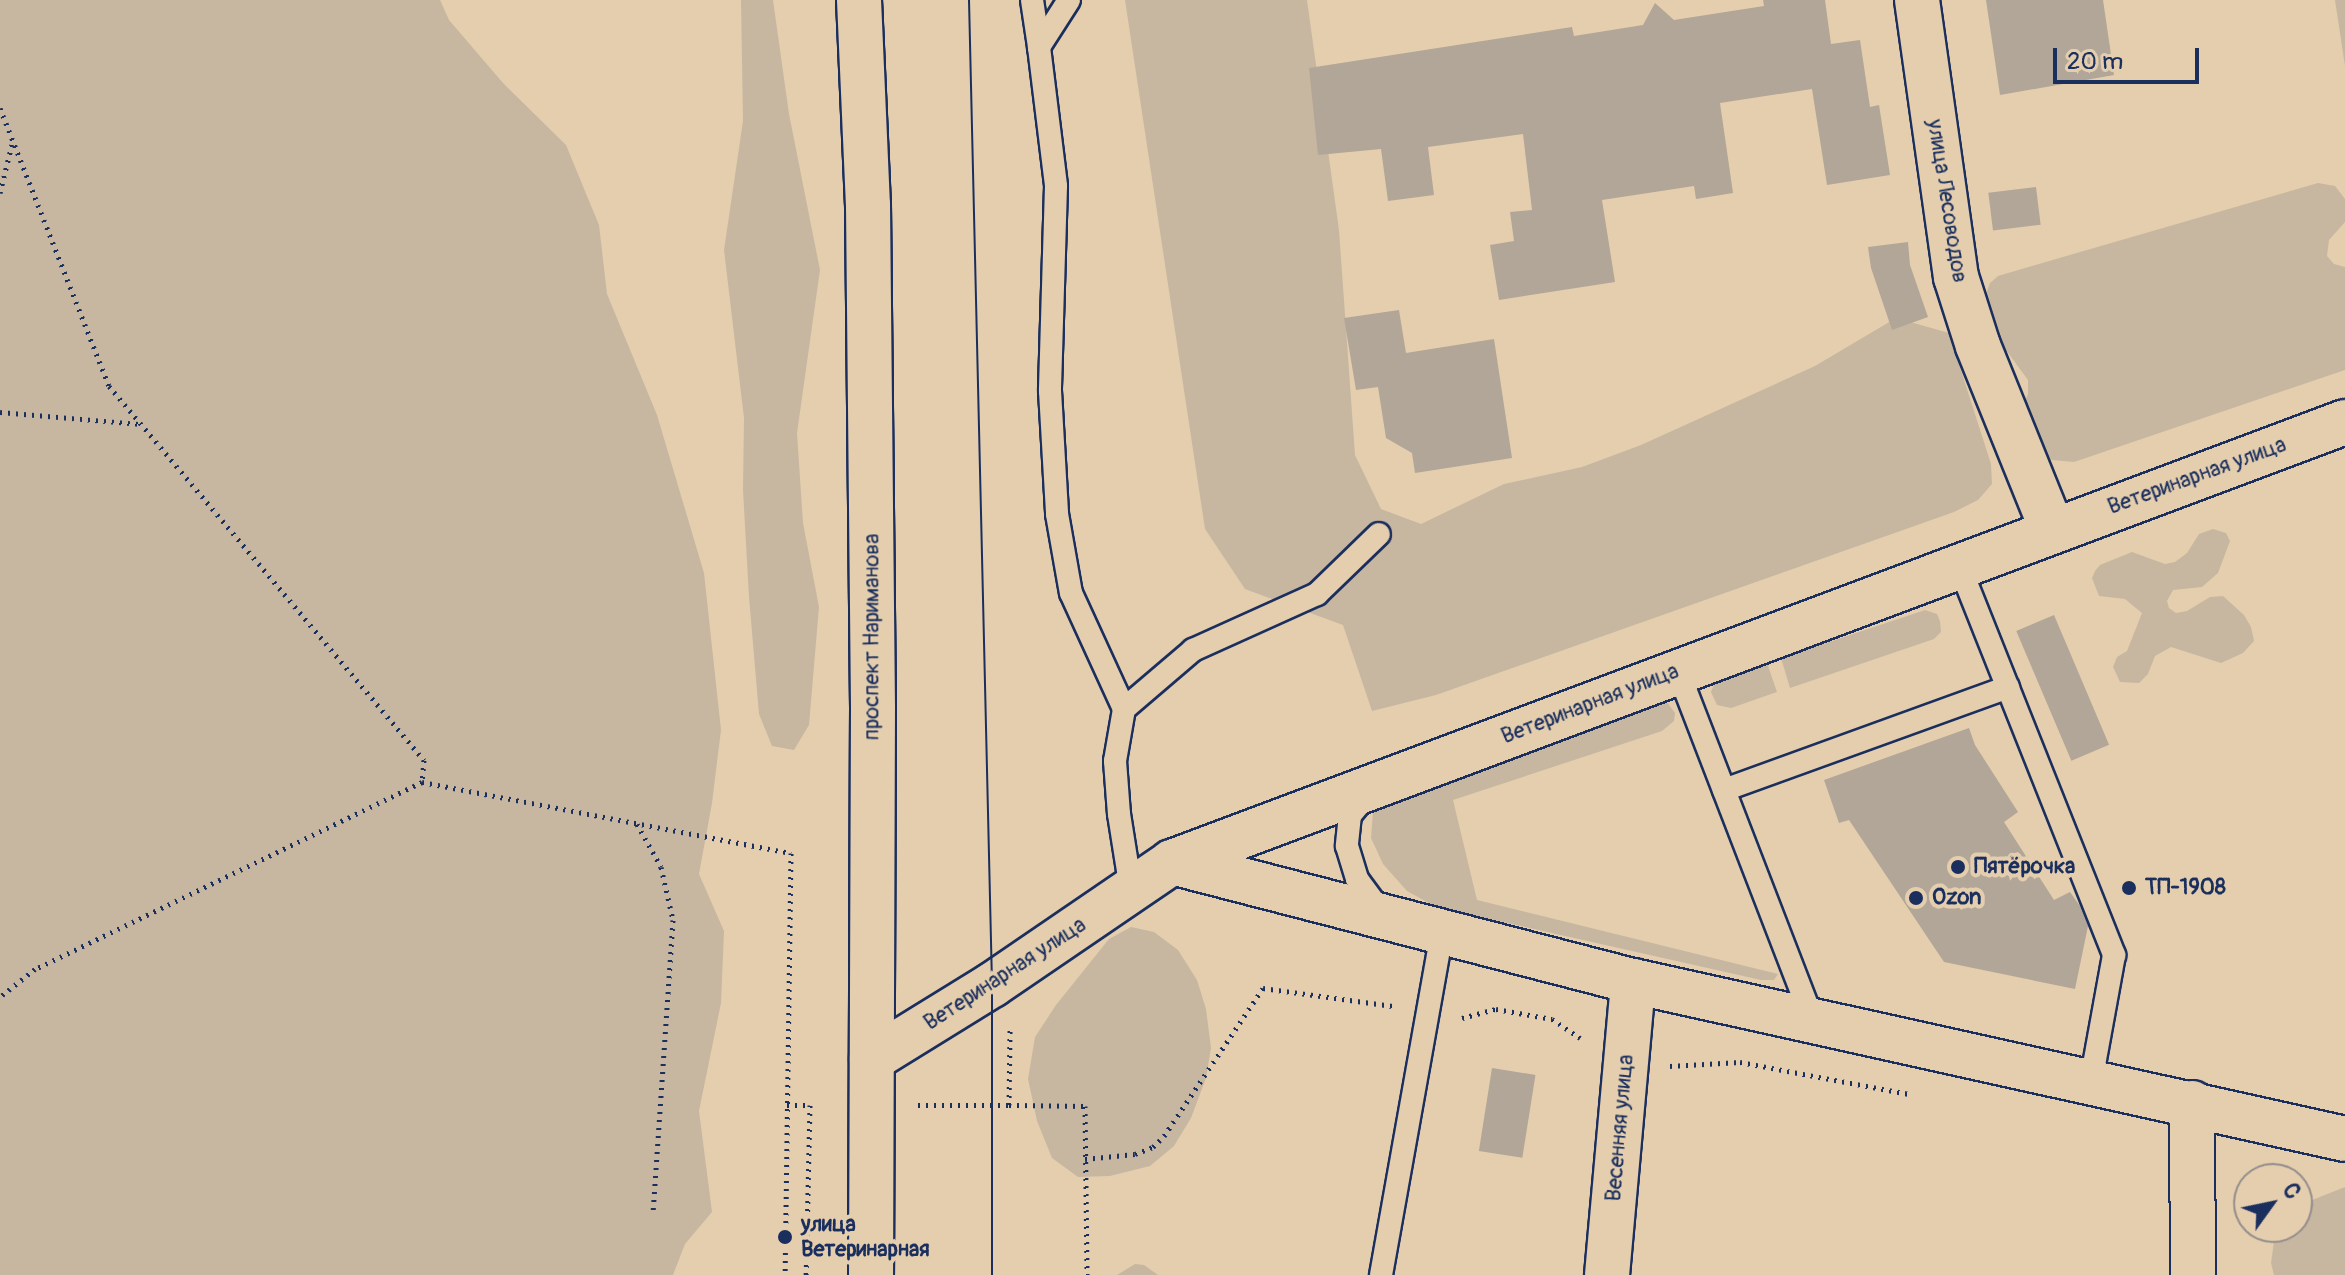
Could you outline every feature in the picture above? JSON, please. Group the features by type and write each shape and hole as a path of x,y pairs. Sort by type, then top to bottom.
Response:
{"street":[{"name":"проспект Нариманова","path":"859,0 869,236 871,1275"},
{"name":"улица Лесоводов","path":"1917,0 1956,277 1978,346 2052,529"},
{"name":"Ветеринарная улица","path":"872,1059 992,985 1172,862 2052,529 2345,422"},
{"path":"1172,862 1633,981 2345,1139"},
{"name":"Весенняя улица","path":"1607,1275 1633,981"},
{"path":"2192,1103 2193,1275"}],"lane":[{"path":"1032,0 1056,186 1050,391 1057,514 1071,593 1124,709 1115,761 1131,890"},
{"path":"1039,47 1069,0"},
{"path":"1124,709 1193,650 1317,594 1379,534"},
{"path":"1959,565 2114,955 2091,1081"},
{"path":"1678,671 1813,1020"},
{"path":"1724,790 2008,687"},
{"path":"1376,785 1350,815 1347,846 1357,879 1385,917"},
{"path":"1381,1275 1442,932"}],"path":[{"path":"0,108 109,386 424,760 422,782"},
{"path":"0,193 13,141"},
{"path":"0,412 141,424"},
{"path":"0,997 35,969 422,782 791,853 785,1275"},
{"path":"636,824 661,867 673,920 653,1210"},
{"path":"1085,1159 1135,1154 1153,1147 1164,1136 1263,988 1428,1011 1459,1019 1496,1009 1552,1019 1611,1059 1652,1067 1740,1062 1912,1095"},
{"path":"787,1105 810,1105 806,1275"},
{"path":"1009,1105 1085,1106 1087,1275"}],"shaded area":[{"path":"0,0 440,0 449,20 503,83 566,145 599,225 607,294 657,415 704,573 721,730 699,874 724,931 721,1003 699,1111 712,1212 685,1244 673,1275 0,1275"},
{"path":"741,0 773,0 789,114 820,270 797,433 803,523 819,607 809,725 794,750 772,746 759,714 743,490 744,418 724,250 743,121"},
{"path":"1125,0 1307,0 1339,230 1355,455 1381,509 1421,524 1504,484 1582,467 1641,445 1815,366 1896,318 1949,333 1991,464 1992,484 1978,500 1954,512 1436,695 1372,711 1343,625 1245,589 1205,529"},
{"path":"2335,0 2345,0 2345,66"},
{"path":"2318,183 2335,186 2345,199 2345,222 2329,240 2327,256 2334,264 2345,267 2345,370 2074,462 2052,460 2038,452 2023,405 2028,394 2028,380 1992,331 1984,299 1990,283 1998,276"},
{"path":"2213,529 2226,533 2230,541 2218,573 2202,587 2173,590 2167,601 2169,608 2176,613 2187,611 2210,597 2223,596 2244,615 2254,641 2243,653 2221,663 2171,647 2155,656 2148,674 2139,683 2120,682 2113,667 2117,657 2127,651 2142,613 2125,599 2099,596 2092,578 2095,571 2100,565 2132,552 2165,564 2175,562 2187,553 2199,534"},
{"path":"1925,610 1937,614 1940,621 1941,632 1934,639 1790,688 1781,658"},
{"path":"1767,663 1777,692 1731,708 1717,705 1711,692 1715,682"},
{"path":"1664,698 1675,713 1674,721 1662,731 1453,800 1477,900 1778,974 1774,980 1761,980 1436,907 1407,891 1383,864 1371,838 1373,811 1380,801"},
{"path":"1131,927 1154,932 1178,950 1197,980 1206,1009 1211,1048 1206,1078 1191,1118 1174,1146 1150,1166 1110,1176 1078,1177 1052,1158 1037,1121 1028,1079 1035,1037 1056,1005 1109,939"},
{"path":"2345,1187 2345,1275 2274,1275 2271,1263 2274,1243 2313,1243 2313,1200"},
{"path":"1135,1264 1144,1265 1158,1275 1117,1275"}],"building":[{"path":"1763,0 1825,0 1831,44 1860,40 1870,107 1879,105 1890,175 1827,185 1812,89 1720,103 1733,193 1696,199 1694,186 1602,200 1615,282 1499,300 1490,245 1514,241 1510,212 1532,210 1523,134 1428,147 1434,195 1388,201 1381,149 1318,155 1309,68 1572,27 1574,36 1643,25 1655,3 1674,20 1764,6"},
{"path":"1986,0 2103,0 2114,75 2000,95"},
{"path":"2036,187 2041,225 1993,231 1988,193"},
{"path":"1908,242 1910,265 1928,317 1892,330 1871,268 1868,247"},
{"path":"1399,310 1406,353 1494,339 1512,458 1415,473 1412,453 1386,438 1378,387 1356,390 1344,318"},
{"path":"2054,615 2109,745 2071,761 2016,631"},
{"path":"1969,728 1975,745 2018,812 2004,822 2054,900 2070,892 2080,906 2088,926 2075,989 1944,962 1849,820 1839,823 1824,780"},
{"path":"1492,1068 1535,1075 1522,1158 1479,1151"}],"tram line":[{"path":"969,0 992,985 992,1275"}],"place":[{"name":"Пятёрочка","path":"1958,867"},
{"name":"ТП-1908","path":"2129,888"},
{"name":"Ozon","path":"1916,898"},
{"name":"улица Ветеринарная","path":"785,1237"}]}
